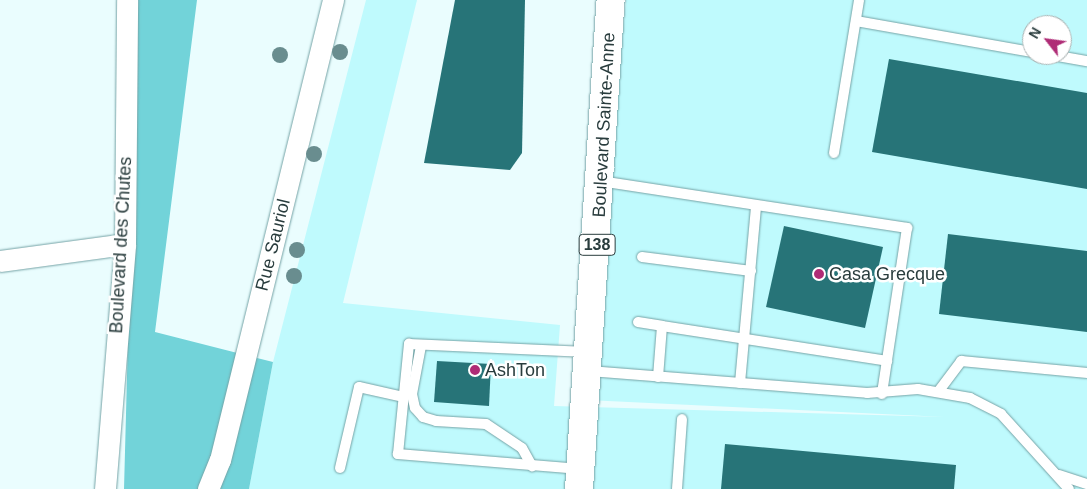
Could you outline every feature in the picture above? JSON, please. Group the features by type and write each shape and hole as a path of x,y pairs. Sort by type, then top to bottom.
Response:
{"main road":[{"name":"Boulevard Sainte-Anne","path":"580,479 590,362 611,0"}],"street":[{"name":"Boulevard des Chutes","path":"106,489 125,244 127,0"},
{"name":"Rue Sauriol","path":"208,489 220,460 333,0"},
{"path":"0,261 125,244"}],"lane":[{"path":"834,153 859,0"},
{"path":"856,21 1022,50"},
{"path":"1072,58 1087,61"},
{"path":"600,181 907,228 882,394"},
{"path":"740,383 746,336 756,206"},
{"path":"642,257 751,271"},
{"path":"638,322 746,336 888,361"},
{"path":"658,377 662,326"},
{"path":"580,479 532,466 398,454 409,344 590,362 658,377 882,394 918,388 970,398 1002,414 1059,475 1069,489"},
{"path":"421,346 412,394 419,412 436,421 486,424 522,448 532,466"},
{"path":"938,392 960,361 1087,374"},
{"path":"340,468 359,388 403,397"},
{"path":"677,489 682,419"},
{"path":"1059,475 1087,484"}],"shaded area":[{"path":"137,0 197,0 155,332 273,362 249,489 124,489"},
{"path":"366,0 417,0 343,303 560,325 554,406 945,417 587,400 626,0 1087,0 1087,489 249,489 273,362"}],"building":[{"path":"455,0 525,0 522,153 510,170 424,163"},
{"path":"889,59 1087,93 1087,189 872,152"},
{"path":"784,226 883,247 865,328 766,307"},
{"path":"948,234 1087,251 1087,332 939,314"},
{"path":"437,361 491,364 489,406 434,402"},
{"path":"725,444 956,465 954,489 721,489"}],"place":[{"name":"Casa Grecque","path":"819,274"},
{"name":"AshTon","path":"475,370"}]}
